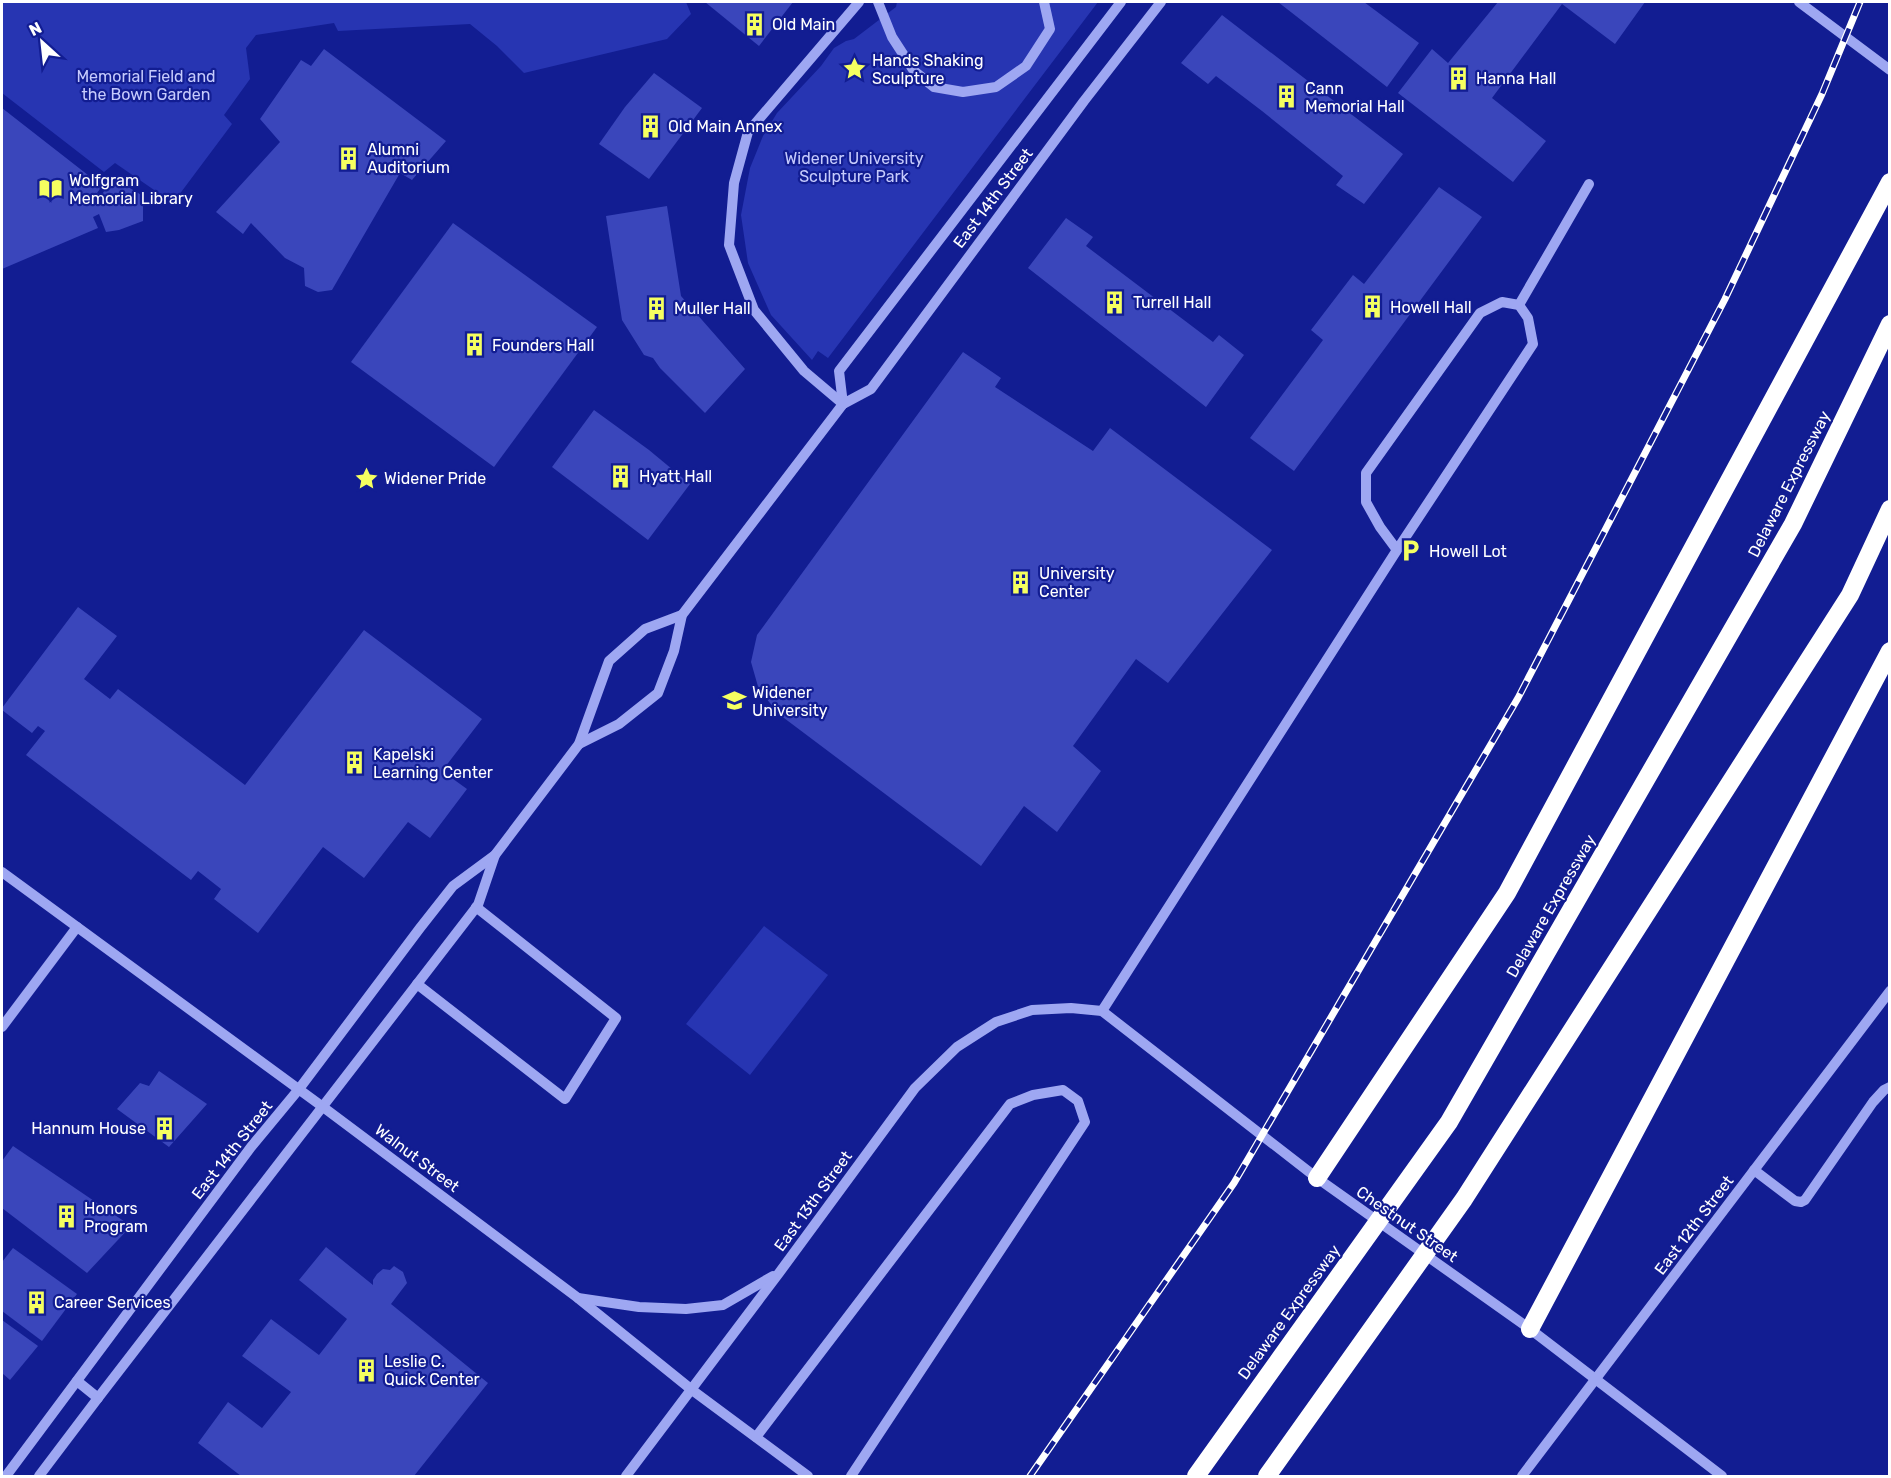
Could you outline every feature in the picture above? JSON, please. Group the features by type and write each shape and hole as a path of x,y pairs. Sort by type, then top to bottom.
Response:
{"highway":[{"path":"1317,1178 1507,893 1890,182"},
{"name":"Delaware Expressway","path":"1196,1476 1449,1122 1793,524 1890,324"},
{"path":"1267,1476 1464,1199 1850,595 1890,509"},
{"path":"1530,1329 1890,651"}],"street":[{"path":"843,404 804,371 754,310 729,245 734,183 748,132 859,2"},
{"path":"878,2 892,37 914,71 934,87 963,92 996,87 1026,66 1050,29 1044,2"},
{"name":"East 14th Street","path":"843,404 839,372 1121,2"},
{"name":"East 14th Street","path":"579,744 619,723 658,693 674,651 682,615 843,404 871,389 1084,100 1161,2"},
{"path":"1799,2 1890,70"},
{"path":"1519,304 1589,184"},
{"path":"1397,550 1380,527 1366,502 1366,473 1480,313 1502,302 1519,304"},
{"path":"1102,1011 1397,550 1533,344 1528,318 1519,304"},
{"name":"East 14th Street","path":"6,1476 251,1147 299,1089 453,886 495,855 579,744 609,661 645,629 682,615"},
{"name":"East 14th Street","path":"39,1476 477,907 495,855"},
{"name":"Walnut Street","path":"2,872 299,1089 578,1298 692,1390 808,1476"},
{"path":"417,984 565,1099 616,1018 477,907"},
{"path":"2,1027 77,927"},
{"name":"East 12th Street","path":"1522,1476 1890,991"},
{"name":"East 13th Street","path":"626,1476 915,1088 957,1047 996,1022 1032,1010 1071,1008 1102,1011"},
{"name":"Chestnut Street","path":"1102,1011 1317,1178 1530,1329 1722,1476"},
{"path":"1754,1170 1795,1201 1805,1200 1878,1096 1890,1087"},
{"path":"756,1437 1010,1104 1033,1095 1063,1090 1078,1101 1085,1122 851,1476"},
{"path":"578,1298 639,1307 686,1309 723,1305 779,1273"},
{"path":"76,1381 98,1398"}],"green space":[{"name":"Memorial Field and the Bown Garden","path":"2,2 686,2 691,14 667,39 524,73 497,46 470,24 338,31 334,23 256,35 246,48 250,79 224,115 232,124 173,203 115,163 104,172 2,93"},
{"name":"Widener University Sculpture Park","path":"897,2 1098,2 828,358 818,351 812,360 771,315 748,263 741,215 750,168 763,136 777,113 821,66 834,48 854,39 896,7"},
{"path":"764,926 828,975 750,1075 686,1024"}],"building":[{"name":"Old Main","path":"705,2 793,2 759,46"},
{"path":"1278,2 1364,2 1419,43 1387,87"},
{"name":"Hanna Hall","path":"1498,2 1645,2 1615,44 1562,4 1492,98 1546,141 1513,182 1398,93 1432,49 1448,63"},
{"name":"Cann Memorial Hall","path":"1222,15 1403,154 1364,204 1336,185 1343,176 1262,111 1216,76 1208,84 1181,63"},
{"name":"Alumni Auditorium","path":"324,49 446,141 412,180 400,173 332,290 318,292 305,286 304,268 285,258 251,223 243,234 216,212 280,142 260,119 301,60 311,66"},
{"name":"Old Main Annex","path":"654,73 702,108 649,179 599,144 625,107"},
{"name":"Wolfgram Memorial Library","path":"2,108 102,186 97,193 101,196 110,182 118,181 143,196 143,221 106,232 99,214 93,217 98,228 2,269"},
{"name":"Howell Hall","path":"1439,187 1482,217 1294,471 1250,438 1323,340 1311,330 1353,275 1364,284"},
{"name":"Muller Hall","path":"667,206 681,296 745,369 705,413 653,358 644,355 622,320 606,216"},
{"name":"Turrell Hall","path":"1066,218 1093,237 1086,246 1213,342 1219,335 1244,355 1206,407 1028,268"},
{"name":"Founders Hall","path":"453,223 597,327 494,467 351,362"},
{"name":"University Center","path":"963,352 1001,378 995,387 1093,451 1110,428 1272,550 1168,683 1136,659 1073,746 1101,771 1057,832 1024,806 981,866 780,715 759,690 751,662 757,635"},
{"name":"Hyatt Hall","path":"594,410 649,450 690,484 648,540 552,467"},
{"name":"Kapelski Learning Center","path":"78,607 117,636 84,679 110,699 118,689 245,785 364,630 482,719 442,771 467,789 430,838 408,822 364,878 323,847 258,933 214,899 221,889 198,871 191,880 26,755 45,731 38,726 32,733 2,708"},
{"name":"Hannum House","path":"159,1071 207,1104 169,1147 117,1109 140,1083 149,1086"},
{"name":"Honors Program","path":"13,1146 131,1226 87,1273 2,1208 2,1161"},
{"name":"Leslie C. Quick Center","path":"326,1247 373,1285 373,1280 383,1269 390,1270 394,1266 403,1272 407,1283 391,1304 488,1383 414,1476 241,1476 198,1443 228,1402 262,1428 291,1392 242,1356 271,1319 319,1355 347,1319 299,1280"},
{"name":"Career Services","path":"13,1248 77,1294 42,1341 2,1311 2,1262"},
{"path":"2,1320 38,1346 10,1380 2,1373"}],"railway":[{"path":"1030,1476 1234,1183 1518,698 1725,299 1822,94 1860,2"}],"place":[{"name":"Old Main","path":"754,24"},
{"name":"Hands Shaking Sculpture","path":"854,69"},
{"name":"Hanna Hall","path":"1458,78"},
{"name":"Cann Memorial Hall","path":"1287,97"},
{"name":"Old Main Annex","path":"650,126"},
{"name":"Alumni Auditorium","path":"349,158"},
{"name":"Wolfgram Memorial Library","path":"51,189"},
{"name":"Turrell Hall","path":"1115,302"},
{"name":"Howell Hall","path":"1372,307"},
{"name":"Muller Hall","path":"656,308"},
{"name":"Founders Hall","path":"474,345"},
{"name":"Hyatt Hall","path":"621,476"},
{"name":"Widener Pride","path":"366,478"},
{"name":"Howell Lot","path":"1411,551"},
{"name":"University Center","path":"1021,582"},
{"name":"Widener University","path":"734,701"},
{"name":"Kapelski Learning Center","path":"355,763"},
{"name":"Hannum House","path":"164,1128"},
{"name":"Honors Program","path":"66,1217"},
{"name":"Career Services","path":"36,1302"},
{"name":"Leslie C. Quick Center","path":"366,1370"}]}
